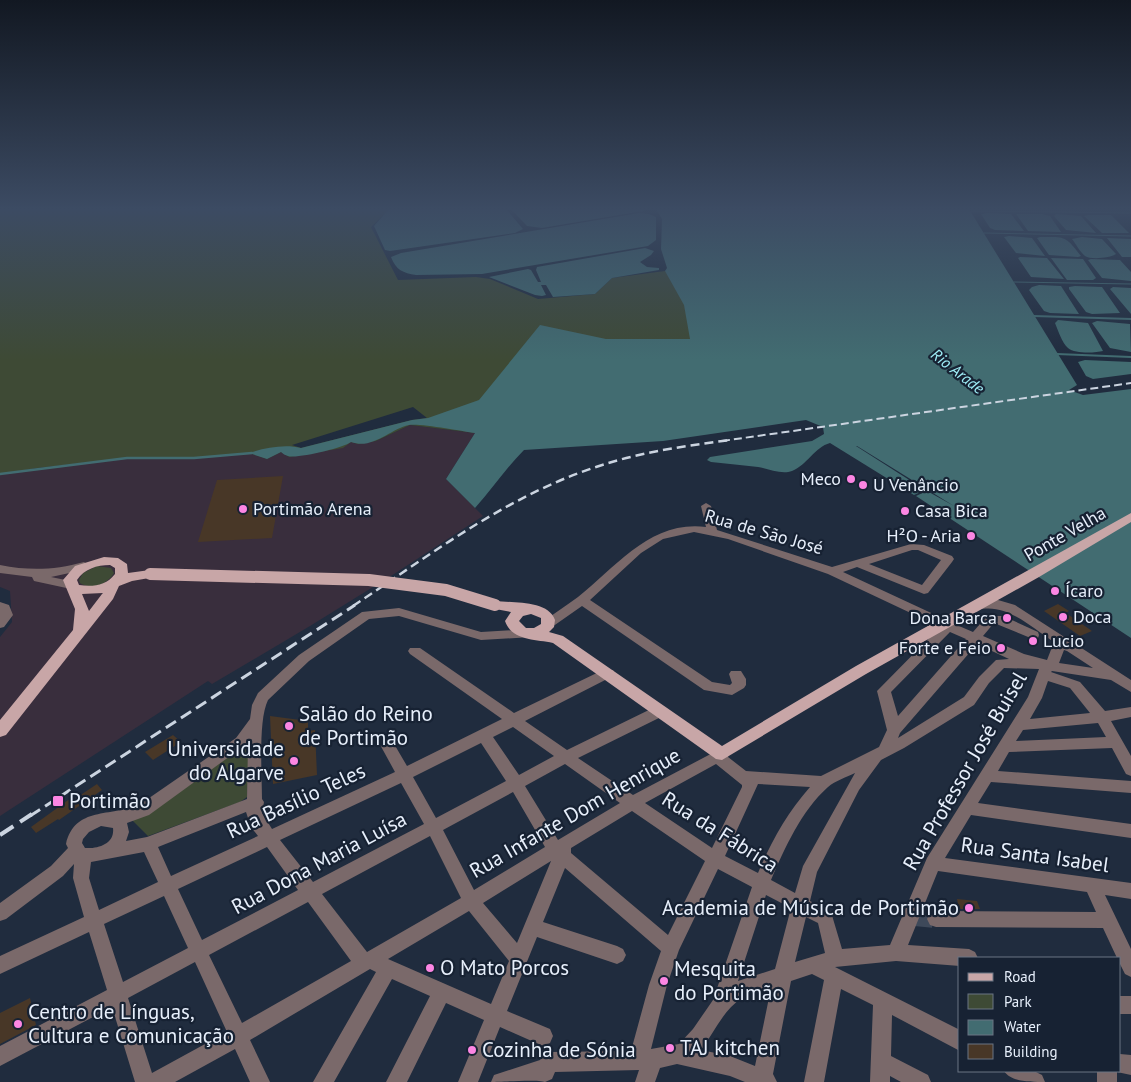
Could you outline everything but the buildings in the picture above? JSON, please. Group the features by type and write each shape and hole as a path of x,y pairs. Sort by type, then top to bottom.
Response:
{"main road":[{"name":"Ponte Velha","path":"1017,583 1131,517"},
{"path":"80,632 82,609 72,586 72,575 84,566 104,561 113,561 135,572 150,574 379,581 446,590 495,605 534,610 548,616 548,624 544,630 532,633"},
{"path":"0,731 108,596 114,583 121,576 122,567"},
{"path":"72,586 81,591 92,591 130,577 150,574"},
{"name":"Rua Infante Dom Henrique","path":"720,756 861,670 977,607 1000,598 1017,583"},
{"path":"495,605 504,610 520,632 558,639 608,673 720,756"},
{"path":"512,620 517,613 534,610"},
{"path":"548,624 558,639"}],"street":[{"path":"706,506 712,532"},
{"name":"Rua de São José","path":"548,624 582,600 637,551 659,536 694,529 712,532 832,571 975,639 1046,667"},
{"path":"832,571 857,563 916,546 948,559 924,590 857,563"},
{"path":"22,574 44,575 84,566"},
{"path":"0,569 72,586"},
{"path":"1017,583 1008,590 1008,598 1019,616 1131,687"},
{"path":"1000,598 1019,616 1059,645 1082,656 1131,692"},
{"path":"582,600 709,687 732,690 739,685 739,679 736,674"},
{"path":"0,606 5,608 7,614 0,624"},
{"path":"977,607 995,619 1033,635"},
{"path":"534,610 549,612 566,611"},
{"path":"532,633 496,636 470,634 400,612 366,615 304,658 264,697 259,706 256,731 256,802 254,813 257,822 268,837 367,962 388,969 543,1036"},
{"path":"501,1082 538,1070 546,1077 549,1062 645,1059 678,1055 730,1066 764,1081 783,974 808,871 854,786 880,755 894,730 995,619"},
{"path":"496,636 504,631 512,620"},
{"path":"894,730 884,691 943,623"},
{"path":"721,1004 762,885 776,852 796,816 823,782 880,755 969,701 984,680 1001,663 1087,669 1082,656 1059,645"},
{"name":"Rua Professor José Buisel","path":"896,953 913,917 933,863 1035,698 1046,667 1059,645"},
{"name":"Rua da Fábrica","path":"415,651 632,804 714,858 825,918 834,967"},
{"path":"1046,667 1076,685 1102,717 1131,770"},
{"path":"1073,668 1109,676"},
{"name":"Rua Basílio Teles","path":"0,966 484,735 608,673"},
{"name":"Rua Dona Maria Luísa","path":"0,1056 566,758 660,711"},
{"path":"1018,725 1102,717 1131,712"},
{"path":"145,1082 96,920 88,859 74,841 82,829 96,820 130,816 144,810 242,742 255,725 258,716"},
{"path":"484,735 562,848 671,948"},
{"path":"242,742 253,741 256,747"},
{"path":"385,741 434,828 471,901 518,958"},
{"path":"1004,747 1117,742"},
{"path":"645,1082 645,1059 658,985 671,948 750,787 750,782 720,756"},
{"name":"Rua Infante Dom Henrique","path":"155,1082 367,962 562,848 632,804 720,756"},
{"path":"988,776 1131,787"},
{"path":"745,777 823,782"},
{"path":"88,859 148,844 256,802"},
{"path":"968,808 1131,831"},
{"path":"0,913 58,871 114,846 121,834 120,824 110,819"},
{"path":"148,844 260,1082"},
{"path":"468,1082 562,848"},
{"name":"Rua Santa Isabel","path":"933,863 1131,891"},
{"path":"1093,887 1131,968"},
{"path":"936,919 1108,920"},
{"path":"532,926 617,955"},
{"path":"678,1055 693,1043 729,995 783,974 812,965 834,967 896,953 958,957"},
{"path":"834,967 883,1000 958,1040"},
{"path":"814,1082 834,967"},
{"path":"323,1082 388,969"},
{"path":"396,1082 442,992"},
{"path":"880,1082 883,1000"},
{"path":"881,1061 921,1082"},
{"path":"1017,1072 1035,1082"}],"shaded area":[{"path":"410,425 475,433 446,479 483,516 310,626 212,684 208,681 0,816 0,637 12,622 10,591 0,587 0,474 127,458 195,458 249,453 267,459 281,452 289,457 313,453 351,442 376,441"}],"green space":[{"path":"0,259 388,259 398,280 476,277 490,279 538,299 595,294 612,278 665,271 681,271 746,350 475,433 410,425 376,441 358,444 351,442 343,448 289,457 281,452 267,459 249,453 195,458 127,458 0,474","holes":["413,407 427,418 412,420 301,448 292,445"]},
{"path":"97,566 111,568 114,573 107,581 98,585 89,586 80,583 79,580 83,573"},
{"path":"246,743 251,744 247,797 240,802 148,836 132,820"}],"water":[{"path":"392,259 568,259 482,274 416,275 404,272"},
{"path":"580,259 644,259 640,262 647,267 659,268 659,270 612,278 595,294 553,297 546,285 541,285 546,295 542,296 489,277 528,269 531,270 538,282 541,282 536,270 537,267"},
{"name":"Rio Arade","path":"664,259 1000,259 1077,385 1069,390 1083,395 1131,389 1131,638 916,496 927,491 954,506 857,446 925,490 914,495 830,443 820,448 802,465 788,472 707,460 710,457 812,441 824,434 823,427 806,420 663,441 524,450 475,508 446,479 475,433 431,426 409,425 367,443 351,442 320,452 293,457 281,452 267,459 249,453 275,447 301,448 412,420 428,418 479,400 540,325 606,339 690,339 684,305 665,271 667,268"},
{"path":"1019,259 1048,259 1064,279 1031,277"},
{"path":"1052,259 1083,259 1096,278 1093,280 1067,280"},
{"path":"1088,260 1120,260 1131,272 1131,281 1102,278"},
{"path":"1039,285 1061,286 1079,314 1044,311 1029,290"},
{"path":"1069,287 1102,287 1120,313 1092,314 1086,312 1069,289"},
{"path":"1113,287 1131,288 1131,314 1110,289"},
{"path":"1058,320 1088,323 1103,351 1090,353 1068,348 1062,340 1055,323"},
{"path":"1097,321 1130,324 1131,352 1110,348 1092,323"},
{"path":"1085,360 1131,362 1131,374 1093,379 1086,376 1078,362"}],"waterway":[{"path":"1014,282 1131,284"},
{"path":"1034,316 1131,319"},
{"path":"1057,354 1131,357"},
{"path":"0,474 127,458 194,458 252,453"}],"tunnel":[{"path":"915,917 936,919"}],"railway":[{"path":"722,441 1131,383"},
{"path":"353,606 470,528 500,510 563,479 596,467 646,453 730,440"},
{"path":"30,816 355,605"},
{"path":"0,835 32,814"}],"place":[{"name":"Meco","path":"851,479"},
{"name":"U Venâncio","path":"863,485"},
{"name":"Portimão Arena","path":"243,509"},
{"name":"Casa Bica","path":"905,511"},
{"name":"H²O - Aria","path":"971,536"},
{"name":"Ícaro","path":"1055,591"},
{"name":"Doca","path":"1063,617"},
{"name":"Dona Barca","path":"1007,618"},
{"name":"Lucio","path":"1033,641"},
{"name":"Forte e Feio","path":"1001,648"},
{"name":"Salão do Reino de Portimão","path":"289,726"},
{"name":"Universidade do Algarve","path":"294,761"},
{"name":"Portimão","path":"58,801"},
{"name":"Academia de Música de Portimão","path":"969,908"},
{"name":"O Mato Porcos","path":"430,968"},
{"name":"Mesquita do Portimão","path":"664,981"},
{"name":"Centro de Línguas, Cultura e Comunicação","path":"18,1024"},
{"name":"TAJ kitchen","path":"670,1048"},
{"name":"Cozinha de Sónia","path":"472,1050"}]}
